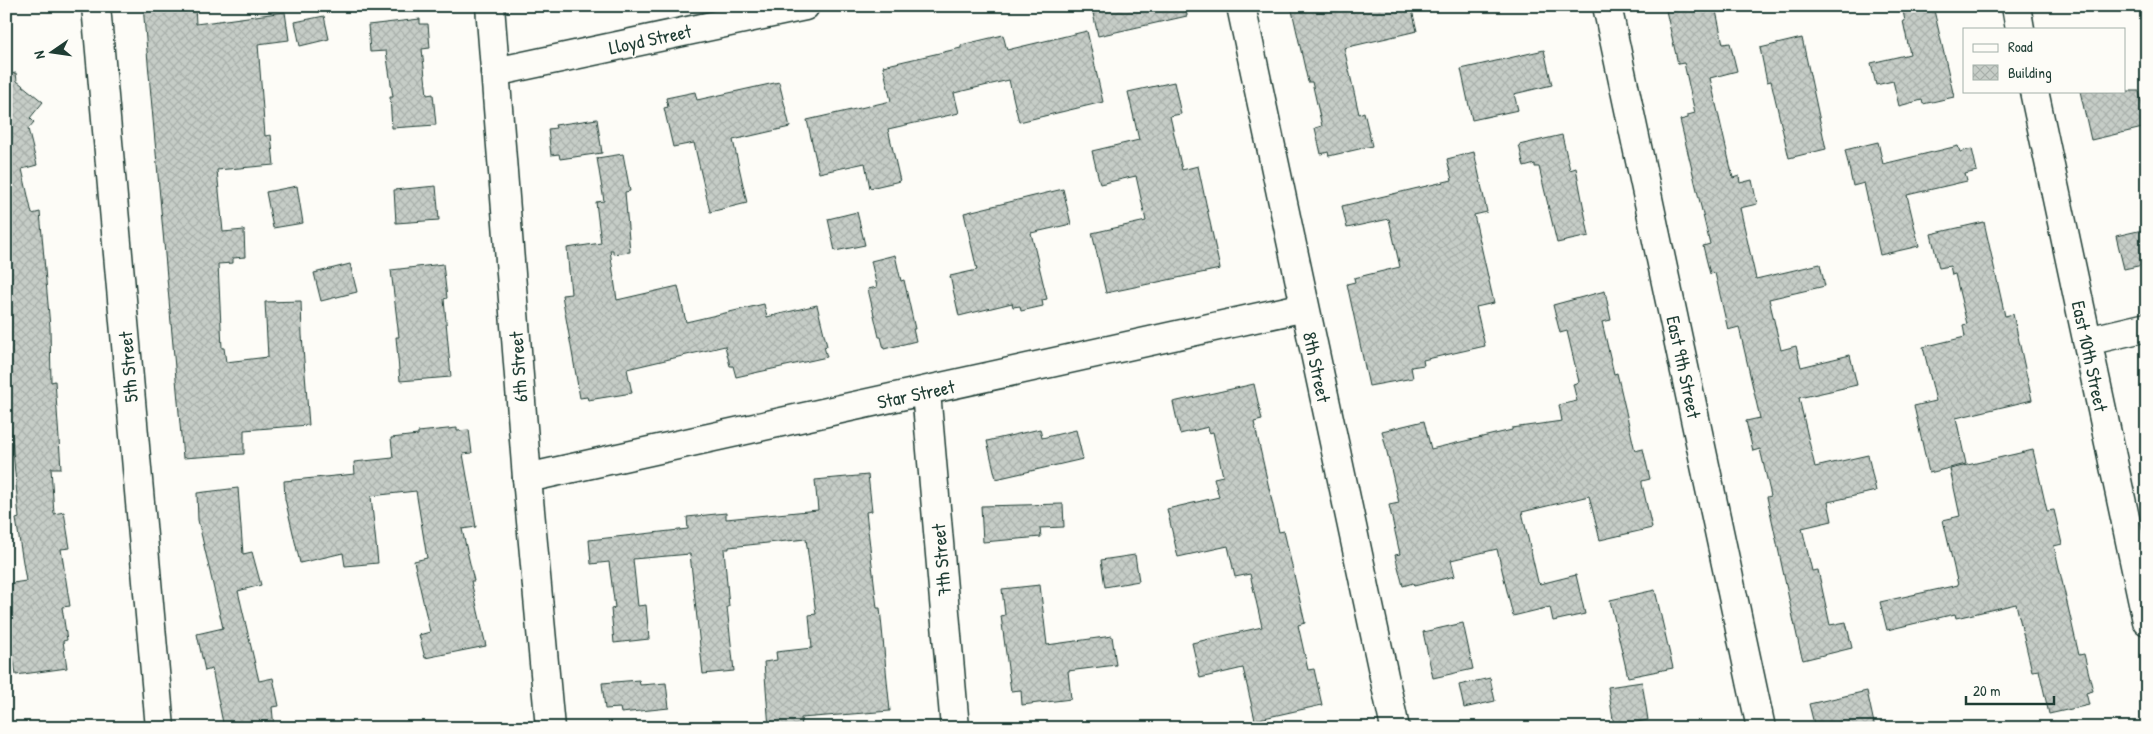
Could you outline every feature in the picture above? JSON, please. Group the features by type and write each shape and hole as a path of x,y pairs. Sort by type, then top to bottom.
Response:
{"street":[{"name":"5th Street","path":"96,6 160,728"},
{"name":"6th Street","path":"490,6 527,478 550,728"},
{"name":"Lloyd Street","path":"495,72 805,6"},
{"name":"8th Street","path":"1240,6 1394,728"},
{"name":"East 9th Street","path":"1607,6 1761,728"},
{"path":"2016,6 2020,28"},
{"name":"East 10th Street","path":"2034,92 2147,621"},
{"name":"Star Street","path":"527,478 926,392 1304,307"},
{"path":"2087,341 2147,328"},
{"name":"7th Street","path":"926,392 955,728"}],"building":[{"path":"143,6 195,6 196,24 285,12 289,40 258,44 265,136 271,135 274,165 217,170 223,232 244,230 245,257 233,258 233,263 218,264 222,348 224,348 226,362 268,357 265,302 301,301 309,425 244,430 244,454 183,458"},
{"path":"1110,6 1186,6 1187,16 1098,36 1093,13 1111,9"},
{"path":"1291,6 1411,6 1417,31 1344,48 1359,114 1364,112 1372,146 1329,156 1328,152 1321,154 1315,128 1322,126 1312,82 1308,82"},
{"path":"1665,6 1715,6 1723,44 1730,43 1737,71 1710,78 1733,178 1739,176 1740,183 1752,180 1757,204 1740,208 1756,279 1820,264 1825,286 1769,299 1781,350 1796,346 1801,367 1850,355 1857,385 1799,398 1815,467 1868,455 1876,491 1828,502 1832,521 1802,528 1812,571 1818,570 1830,625 1846,622 1852,648 1803,660 1800,650 1767,497 1771,496 1760,449 1753,451 1746,421 1760,418 1739,327 1728,330 1715,273 1710,274 1703,246 1710,244 1680,120 1688,118 1688,115 1695,113 1684,63 1678,64"},
{"path":"1902,6 1933,6 1954,97 1923,104 1922,100 1899,106 1893,81 1876,85 1871,63 1910,54"},
{"path":"324,16 329,39 300,46 295,22"},
{"path":"420,19 420,24 428,24 430,48 422,49 427,95 433,94 436,125 392,128 390,97 393,97 386,51 370,52 368,25"},
{"path":"1087,31 1103,102 1019,122 1009,80 954,93 959,113 888,129 900,181 870,188 865,163 819,173 807,120 891,101 883,66 961,48 961,45 1003,35 1007,50"},
{"path":"1802,38 1826,149 1789,158 1771,81 1767,82 1760,48"},
{"path":"1544,50 1552,85 1514,94 1518,110 1472,120 1461,69"},
{"path":"6,71 9,74 16,73 17,81 43,102 30,118 34,122 28,129 37,165 22,169 32,214 40,212 50,327 51,382 55,381 61,468 51,468 54,514 64,512 70,548 61,549 70,606 62,607 67,640 63,641 67,668 16,675 6,609 6,584 26,581 16,519 19,518 10,417 6,417"},
{"path":"779,82 790,127 733,140 747,203 710,212 694,143 673,147 664,108 668,107 666,98 695,92 697,100"},
{"path":"1174,82 1181,114 1170,116 1182,170 1198,166 1220,269 1106,293 1092,233 1146,221 1136,176 1100,184 1092,151 1139,140 1128,92"},
{"path":"2139,91 2147,127 2091,140 2080,92"},
{"path":"597,119 602,153 560,159 559,154 551,155 548,129 556,128 555,125"},
{"path":"1562,135 1570,170 1576,168 1589,236 1557,243 1539,167 1535,167 1535,164 1524,167 1519,145"},
{"path":"1878,142 1883,164 1958,146 1960,152 1972,149 1977,171 1965,174 1967,181 1907,195 1919,246 1880,255 1864,183 1853,186 1845,150"},
{"path":"1474,152 1487,212 1474,215 1494,303 1476,307 1485,346 1423,360 1424,365 1411,367 1413,378 1369,386 1347,284 1355,282 1354,278 1400,267 1389,219 1347,228 1342,206 1452,180 1447,159"},
{"path":"623,154 630,191 625,192 630,252 613,254 613,250 610,250 617,300 678,286 686,322 764,304 767,317 817,305 827,346 824,347 827,357 736,377 733,366 730,366 725,346 627,369 632,393 588,400 587,397 580,398 562,295 571,294 567,248 601,243 596,202 604,201 597,158"},
{"path":"297,186 303,223 273,228 266,192"},
{"path":"436,186 439,220 396,223 394,190"},
{"path":"1063,189 1071,224 1031,233 1047,299 1042,300 1043,306 1021,311 1020,306 1013,307 1012,303 959,316 950,276 977,270 964,213"},
{"path":"857,212 865,245 835,251 828,219"},
{"path":"1984,222 2005,316 2013,314 2032,400 1956,418 1966,464 1929,473 1914,406 1936,401 1923,347 1965,337 1963,325 1967,324 1955,274 1952,275 1950,266 1939,268 1931,234"},
{"path":"2147,229 2147,264 2124,269 2116,236"},
{"path":"895,255 901,281 904,280 916,341 884,349 881,337 879,337 868,289 877,287 871,261"},
{"path":"350,264 357,292 321,301 314,273"},
{"path":"443,264 447,298 444,299 451,377 400,381 396,337 399,337 391,270"},
{"path":"1605,291 1611,320 1602,322 1614,374 1617,373 1635,451 1643,449 1650,479 1642,481 1642,484 1652,528 1600,540 1589,496 1522,512 1538,582 1540,584 1576,575 1585,614 1553,621 1550,607 1513,616 1497,549 1451,560 1455,576 1414,586 1413,583 1403,586 1395,555 1400,554 1389,505 1399,503 1382,431 1424,421 1431,449 1512,430 1512,428 1562,421 1559,405 1577,401 1573,384 1579,382 1567,331 1560,333 1553,305"},
{"path":"1254,384 1262,420 1254,422 1279,532 1284,531 1305,623 1298,625 1308,670 1314,669 1322,705 1255,720 1243,668 1200,678 1192,643 1262,627 1250,574 1235,577 1228,546 1178,557 1167,509 1219,497 1214,478 1223,476 1213,432 1209,433 1208,427 1180,434 1173,402"},
{"path":"457,428 457,431 469,430 472,453 463,454 476,527 462,529 474,581 471,581 486,646 425,658 419,635 430,632 414,561 427,558 416,491 371,496 378,563 345,566 343,553 300,563 285,499 284,481 355,474 354,462 393,458 391,438 418,435 418,432"},
{"path":"1040,429 1042,438 1076,430 1083,459 996,479 987,441"},
{"path":"2033,450 2047,511 2054,510 2062,544 2054,546 2079,655 2084,654 2093,691 2086,693 2089,705 2049,714 2039,670 2032,671 2016,604 1956,618 1955,614 1887,630 1880,602 1958,585 1943,520 1960,516 1950,469"},
{"path":"868,475 872,511 866,512 877,608 880,608 890,711 801,718 802,728 769,728 764,662 777,660 776,652 812,648 809,615 816,614 806,539 724,549 729,607 727,607 734,671 703,674 690,554 633,559 638,606 646,605 649,639 614,643 611,609 615,608 609,562 591,564 589,540 688,529 687,517 726,513 726,519 818,510 815,480"},
{"path":"238,488 243,554 252,552 261,585 238,591 259,681 273,678 279,706 272,707 274,728 224,728 212,669 205,671 197,634 223,628 198,520 197,493"},
{"path":"1063,504 1064,527 1040,528 1041,537 983,542 981,506"},
{"path":"1135,555 1139,581 1105,587 1101,560"},
{"path":"1040,585 1047,645 1112,636 1116,665 1068,671 1071,699 1022,705 1021,690 1011,691 1001,616 1005,615 1002,589"},
{"path":"1655,590 1673,668 1628,677 1610,600"},
{"path":"1463,623 1473,669 1433,678 1423,632"},
{"path":"1490,678 1495,701 1464,708 1459,685"},
{"path":"639,680 640,685 666,683 669,708 621,713 620,708 605,709 602,683"},
{"path":"1642,682 1648,720 1614,726 1608,687"},
{"path":"1867,691 1875,728 1815,728 1809,704"}]}
